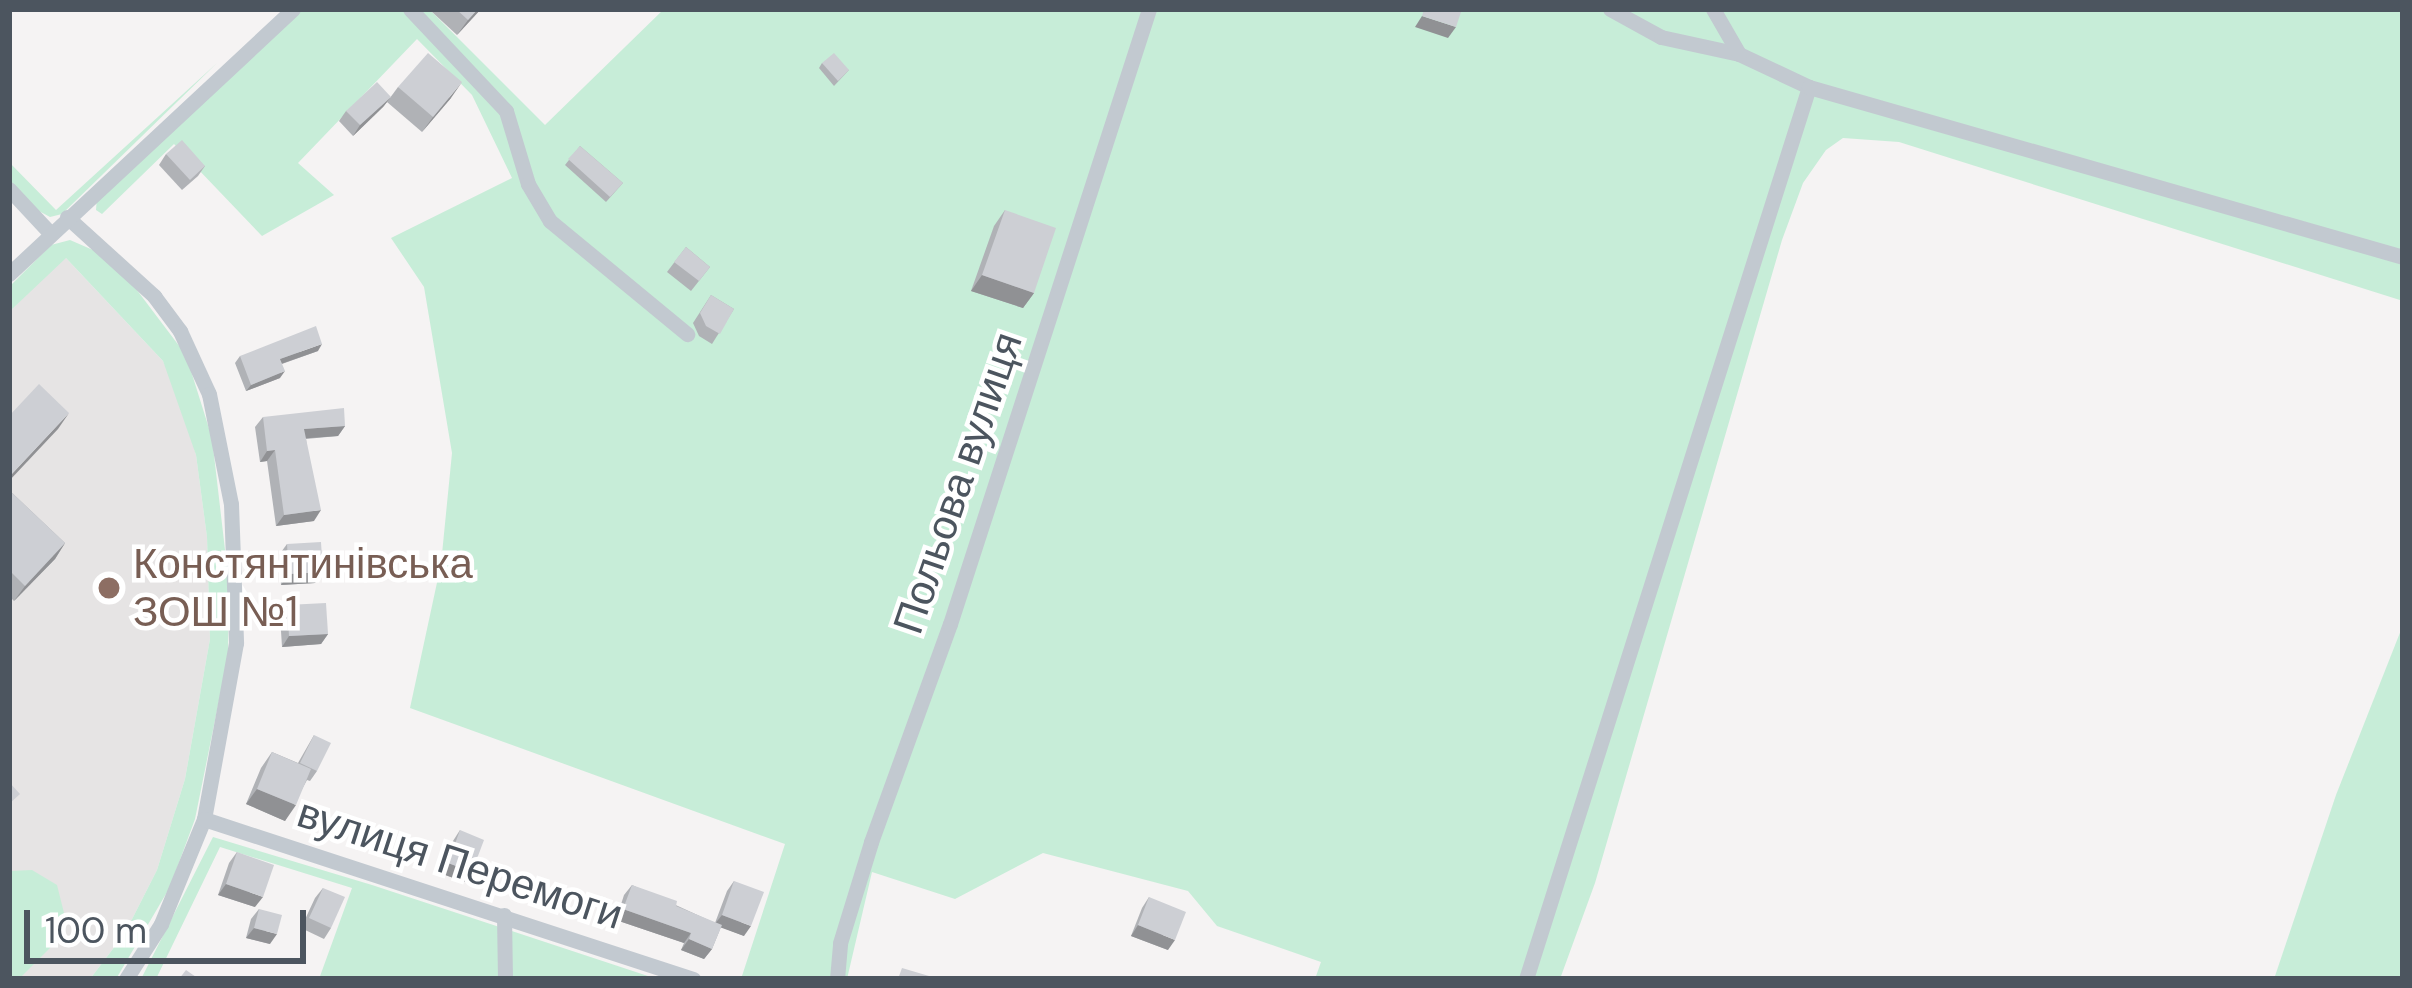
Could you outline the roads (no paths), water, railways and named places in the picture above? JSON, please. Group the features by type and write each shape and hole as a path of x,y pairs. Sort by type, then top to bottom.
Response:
{"street":[{"path":"9,274 293,9"},
{"path":"410,9 506,111 528,184 550,221 687,334"},
{"name":"Польова вулиця","path":"837,979 840,943 871,842 965,579 1150,9"},
{"path":"1610,9 1661,37 1739,54 1809,87 2403,257"},
{"path":"1713,9 1739,54"},
{"path":"1526,979 1809,87"},
{"path":"9,189 50,233"},
{"path":"67,218 131,273 180,331 208,394 224,454 235,549 236,643 204,819 161,924 126,979"},
{"name":"вулиця Перемоги","path":"204,819 693,979"},
{"path":"504,915 505,979"}],"place":[{"name":"Констянтинівська ЗОШ №1","path":"109,588"}]}
